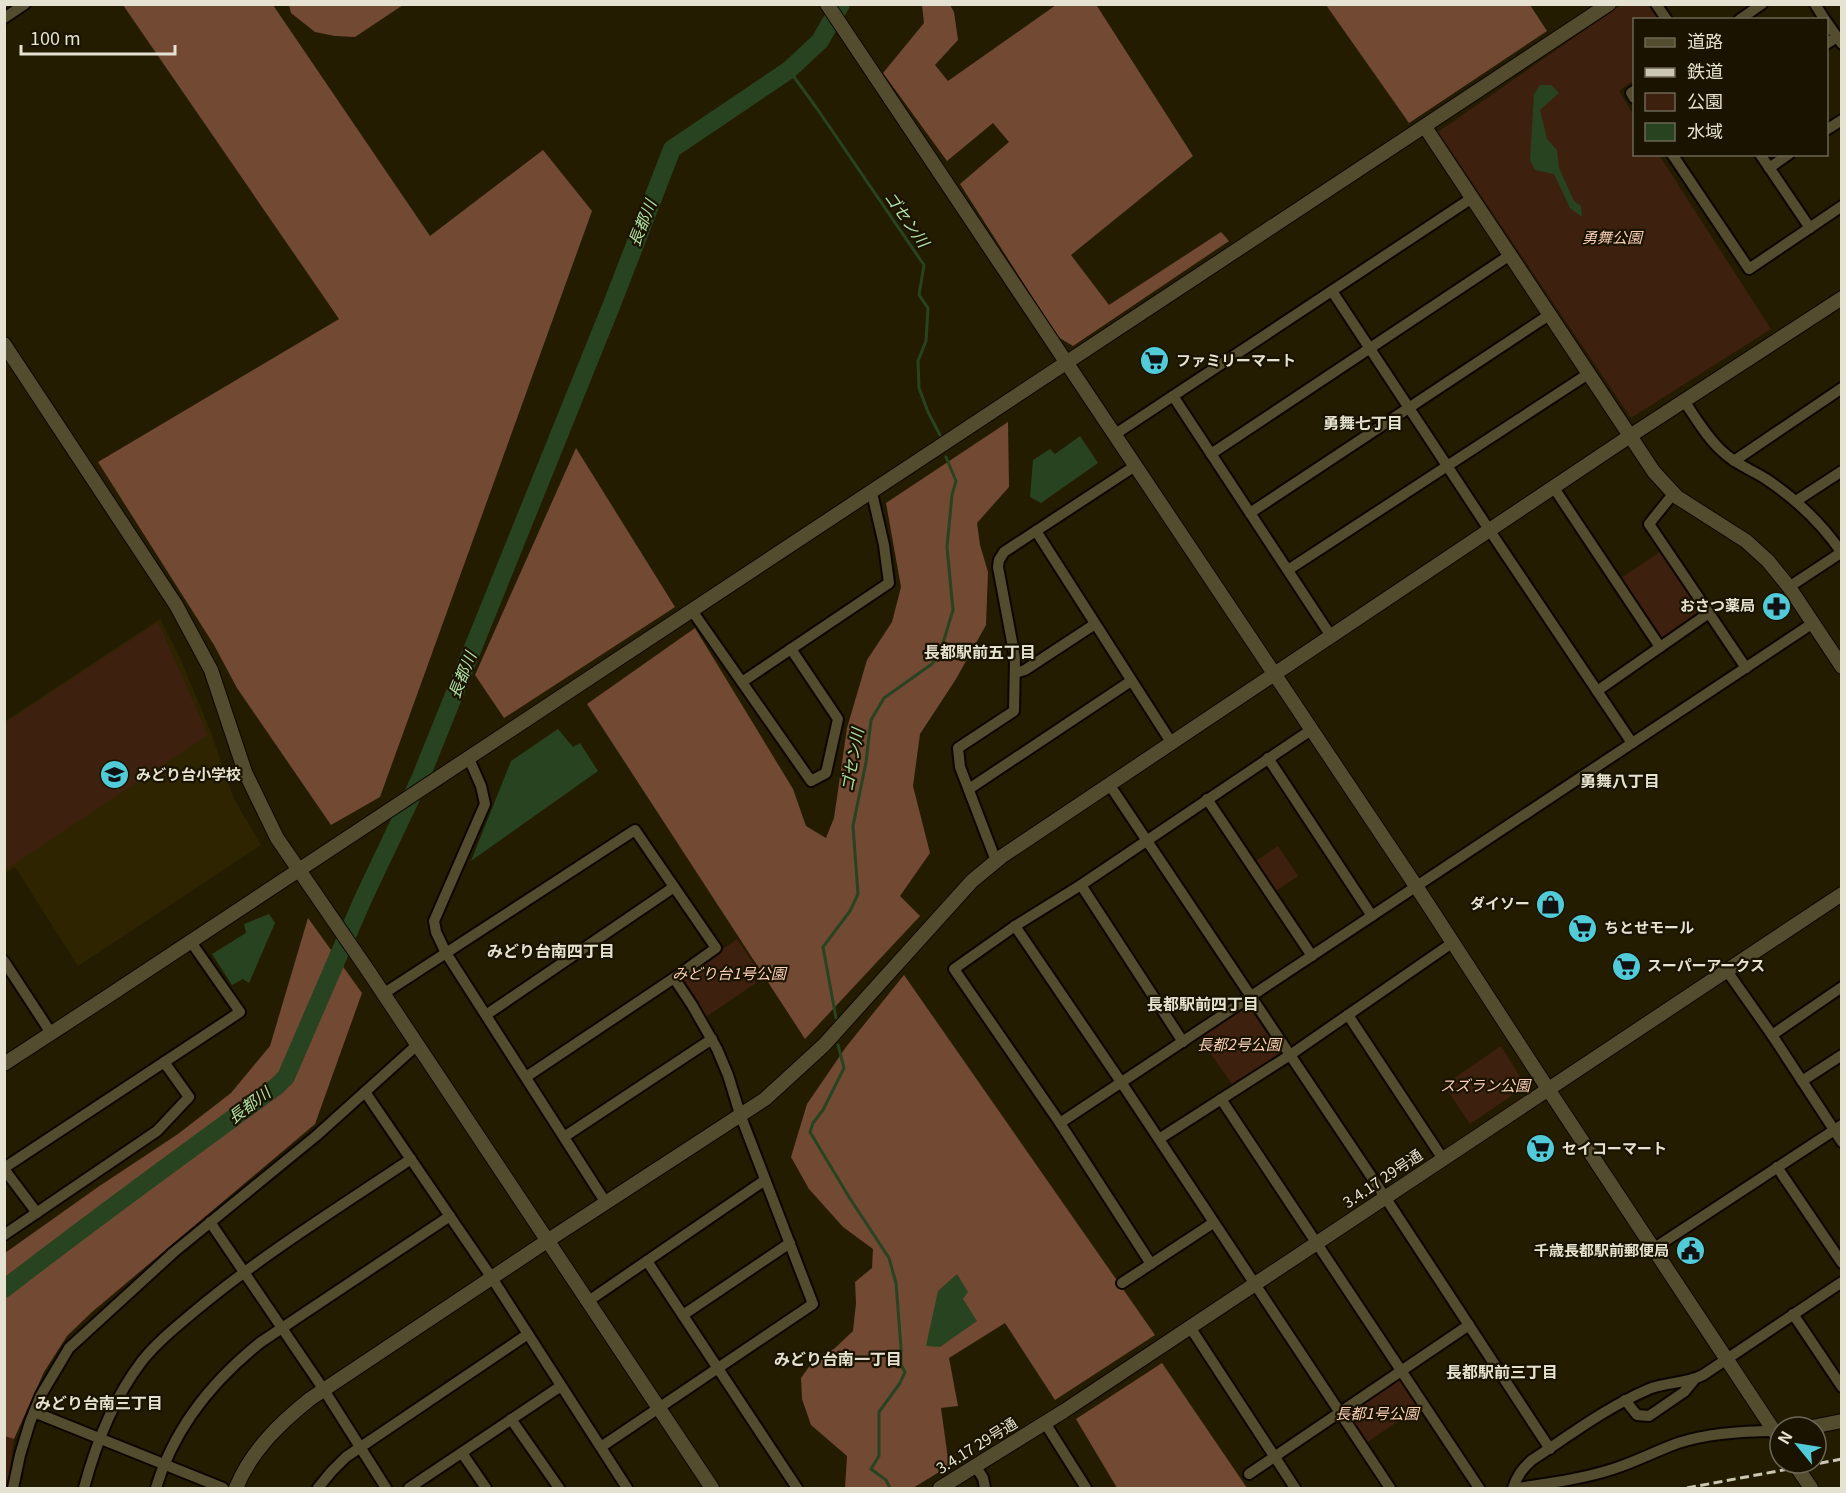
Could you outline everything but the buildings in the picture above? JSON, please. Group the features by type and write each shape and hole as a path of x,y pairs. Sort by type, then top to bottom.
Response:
{"street":[{"path":"4,18 24,4"},
{"path":"827,4 1416,886 1653,1249 1768,1419"},
{"path":"4,1064 470,761 872,493 1068,366 1609,4"},
{"path":"1656,4 1666,18"},
{"path":"1742,18 1762,4"},
{"path":"1815,4 1825,18"},
{"path":"1828,23 1839,40"},
{"path":"1828,129 1842,120"},
{"path":"1425,127 1654,472 1673,494 1746,542 1768,561 1789,587 1842,667"},
{"path":"1673,156 1749,269 1842,206"},
{"path":"1761,156 1810,228"},
{"path":"1769,168 1786,156"},
{"path":"1114,435 1472,198"},
{"path":"1211,454 1510,255"},
{"path":"1332,291 1632,743"},
{"path":"236,1488 247,1465 288,1416 547,1241 765,1099 824,1045 972,881 996,861 1630,436 1842,298"},
{"path":"1251,513 1550,315"},
{"path":"4,344 181,615 211,670 245,772 277,838 369,972 712,1488"},
{"path":"1288,570 1588,374"},
{"path":"1734,461 1842,388"},
{"path":"1173,396 1331,636"},
{"path":"1684,401 1712,441 1724,453 1796,501 1841,552 1789,587"},
{"path":"996,861 960,767 958,748 1014,711 1015,658 998,567 999,560 1004,552 1135,466"},
{"path":"1796,501 1842,471"},
{"path":"1554,488 1660,647"},
{"path":"742,682 889,583 884,545 872,493"},
{"path":"1673,494 1649,524 1746,668"},
{"path":"1036,531 1171,742"},
{"path":"693,612 811,781 826,773 838,719 791,649"},
{"path":"1597,691 1709,613"},
{"path":"1060,1123 1813,623"},
{"path":"1015,673 1025,670 1095,624"},
{"path":"969,789 1131,681"},
{"path":"1151,1264 1060,1123 954,969 1311,730"},
{"path":"1268,758 1372,916"},
{"path":"470,761 481,786 485,804 434,921 436,932 446,953 606,1203"},
{"path":"1109,784 1550,1449"},
{"path":"1208,799 1312,956"},
{"path":"383,994 635,830 716,948 526,1077"},
{"path":"1081,885 1183,1041"},
{"path":"486,1015 674,887"},
{"name":"3.4.17 29号通","path":"940,1488 1045,1423 1842,894"},
{"path":"1016,926 1390,1488"},
{"path":"37,1213 4,1168 240,1012 191,942"},
{"path":"1159,1139 1290,1055 1452,943"},
{"path":"5,963 51,1033"},
{"path":"1727,971 1802,1081 1838,1128 1842,1142"},
{"path":"601,1447 813,1304 740,1114 728,1075 712,1039 674,978"},
{"path":"1772,1035 1842,987"},
{"path":"1348,1015 1443,1159"},
{"path":"564,1137 712,1039"},
{"path":"13,1488 20,1455 34,1412 41,1395 69,1348 174,1252 316,1136 417,1045"},
{"path":"1802,1081 1842,1055"},
{"path":"4,1235 157,1131 189,1097 164,1062"},
{"path":"365,1092 492,1278 627,1488"},
{"path":"1221,1099 1479,1488"},
{"path":"1653,1249 1838,1128"},
{"path":"84,1488 99,1438 123,1390 149,1353 183,1320 243,1272 411,1159"},
{"path":"1778,1167 1842,1263"},
{"path":"587,1302 765,1180"},
{"path":"156,1488 163,1464 199,1403 212,1387 248,1353 450,1216"},
{"path":"210,1222 324,1390 386,1488"},
{"path":"1122,1283 1213,1222"},
{"path":"682,1315 790,1243"},
{"path":"647,1261 797,1488"},
{"path":"1625,1400 1637,1415 1649,1416 1684,1392 1694,1380 1842,1282"},
{"path":"1793,1314 1842,1387"},
{"path":"1250,1474 1469,1325"},
{"path":"1190,1327 1294,1488"},
{"path":"318,1488 346,1457 528,1334"},
{"path":"1513,1488 1522,1469 1625,1400 1655,1387 1694,1380"},
{"path":"409,1488 561,1386"},
{"path":"34,1412 223,1488"},
{"path":"512,1419 559,1488"},
{"path":"1045,1423 1084,1488"},
{"path":"1518,1488 1613,1469 1679,1443 1706,1436 1743,1431 1768,1433"},
{"path":"462,1453 486,1488"},
{"path":"976,1467 986,1488"},
{"path":"1802,1475 1811,1488"}],"shaded area":[{"path":"289,4 403,5 355,37 315,32 291,13"},
{"path":"123,5 273,5 430,236 543,150 592,211 380,797 331,825 237,688 214,645 98,462 339,319"},
{"path":"922,5 950,5 954,12 958,40 935,65 948,81 1056,5 1099,5 1097,6 1193,156 1071,255 1109,305 1221,232 1229,241 1073,346 1058,337 960,184 1009,142 993,123 947,161 883,73 924,23"},
{"path":"1326,5 1530,5 1547,31 1409,123"},
{"path":"1008,422 1009,487 977,523 980,545 988,572 986,625 956,679 920,734 913,786 930,853 900,896 920,916 805,1039 587,704 695,628 793,789 806,826 826,838 834,818 847,728 867,660 892,622 901,587 886,503"},
{"path":"576,448 675,607 504,718 475,675"},
{"name":"みどり台小学校","path":"160,619 180,658 212,735 233,797 261,845 78,966 15,867 5,873 5,721"},
{"path":"308,918 362,993 315,1124 92,1312 67,1336 44,1372 14,1439 5,1436 5,1253 178,1134 231,1093 270,1046"},
{"path":"904,975 1155,1335 1055,1400 1005,1323 949,1358 958,1406 941,1408 949,1466 913,1488 845,1488 847,1456 811,1425 802,1399 801,1378 816,1357 834,1349 853,1331 856,1303 855,1282 872,1268 873,1249 843,1227 809,1189 791,1157 807,1104 846,1047"},
{"path":"1162,1363 1247,1488 1117,1488 1076,1419"}],"green space":[{"name":"勇舞公園","path":"1621,5 1650,5 1658,18 1633,18 1633,81 1619,91 1633,114 1633,156 1660,156 1771,329 1631,418 1438,132"},
{"path":"1660,552 1700,611 1662,637 1621,578"},
{"path":"158,622 208,735 5,870 5,723"},
{"path":"1278,846 1298,876 1276,891 1256,861"},
{"name":"みどり台1号公園","path":"737,939 763,978 706,1017 681,979"},
{"name":"長都2号公園","path":"1248,1005 1280,1054 1232,1084 1199,1037"},
{"name":"スズラン公園","path":"1501,1046 1526,1086 1470,1124 1444,1085"},
{"name":"長都1号公園","path":"1400,1378 1419,1407 1366,1443 1347,1413"},
{"path":"5,1436 14,1439 8,1488 5,1488"}],"water":[{"path":"1540,85 1551,85 1559,93 1540,110 1547,139 1557,150 1559,168 1574,201 1581,206 1582,217 1570,208 1554,174 1535,170 1530,160 1534,94"},
{"path":"1080,436 1098,463 1041,503 1030,497 1033,460 1050,449 1055,454"},
{"path":"558,729 573,747 580,743 598,771 471,861 511,761"},
{"path":"269,914 275,923 249,983 243,979 232,985 212,954 246,933 244,924"},
{"path":"957,1274 968,1292 963,1299 977,1321 940,1347 926,1346 938,1291"}],"waterway":[{"name":"長都川","path":"4,1289 286,1077 363,899 420,779 612,304 672,149 789,70 820,41 841,4"},
{"name":"ゴセン川","path":"789,70 924,265 919,295 928,308 926,341 918,361 919,388 940,435"},
{"name":"ゴセン川","path":"836,1018 823,947 850,911 858,894 853,826 866,762 871,720 884,698 932,664 940,653 953,610 947,547 952,495 956,481 946,457"},
{"name":"ゴセン川","path":"838,1045 844,1068 810,1132 889,1258 896,1283 901,1365 905,1372 900,1383 879,1412 879,1456 871,1469 886,1480 890,1488"}],"railway":[{"path":"1687,1488 1842,1459"}],"place":[{"name":"ファミリーマート","path":"1155,361"},
{"name":"おさつ薬局","path":"1776,606"},
{"name":"みどり台小学校","path":"115,775"},
{"name":"ダイソー","path":"1551,904"},
{"name":"ちとせモール","path":"1583,928"},
{"name":"スーパーアークス","path":"1626,966"},
{"name":"セイコーマート","path":"1541,1149"},
{"name":"千歳長都駅前郵便局","path":"1690,1251"}],"district":[{"name":"勇舞七丁目","path":"1363,423"},
{"name":"長都駅前五丁目","path":"980,652"},
{"name":"勇舞八丁目","path":"1620,781"},
{"name":"みどり台南四丁目","path":"551,951"},
{"name":"長都駅前四丁目","path":"1203,1004"},
{"name":"みどり台南一丁目","path":"838,1359"},
{"name":"長都駅前三丁目","path":"1502,1372"},
{"name":"みどり台南三丁目","path":"99,1403"}]}
